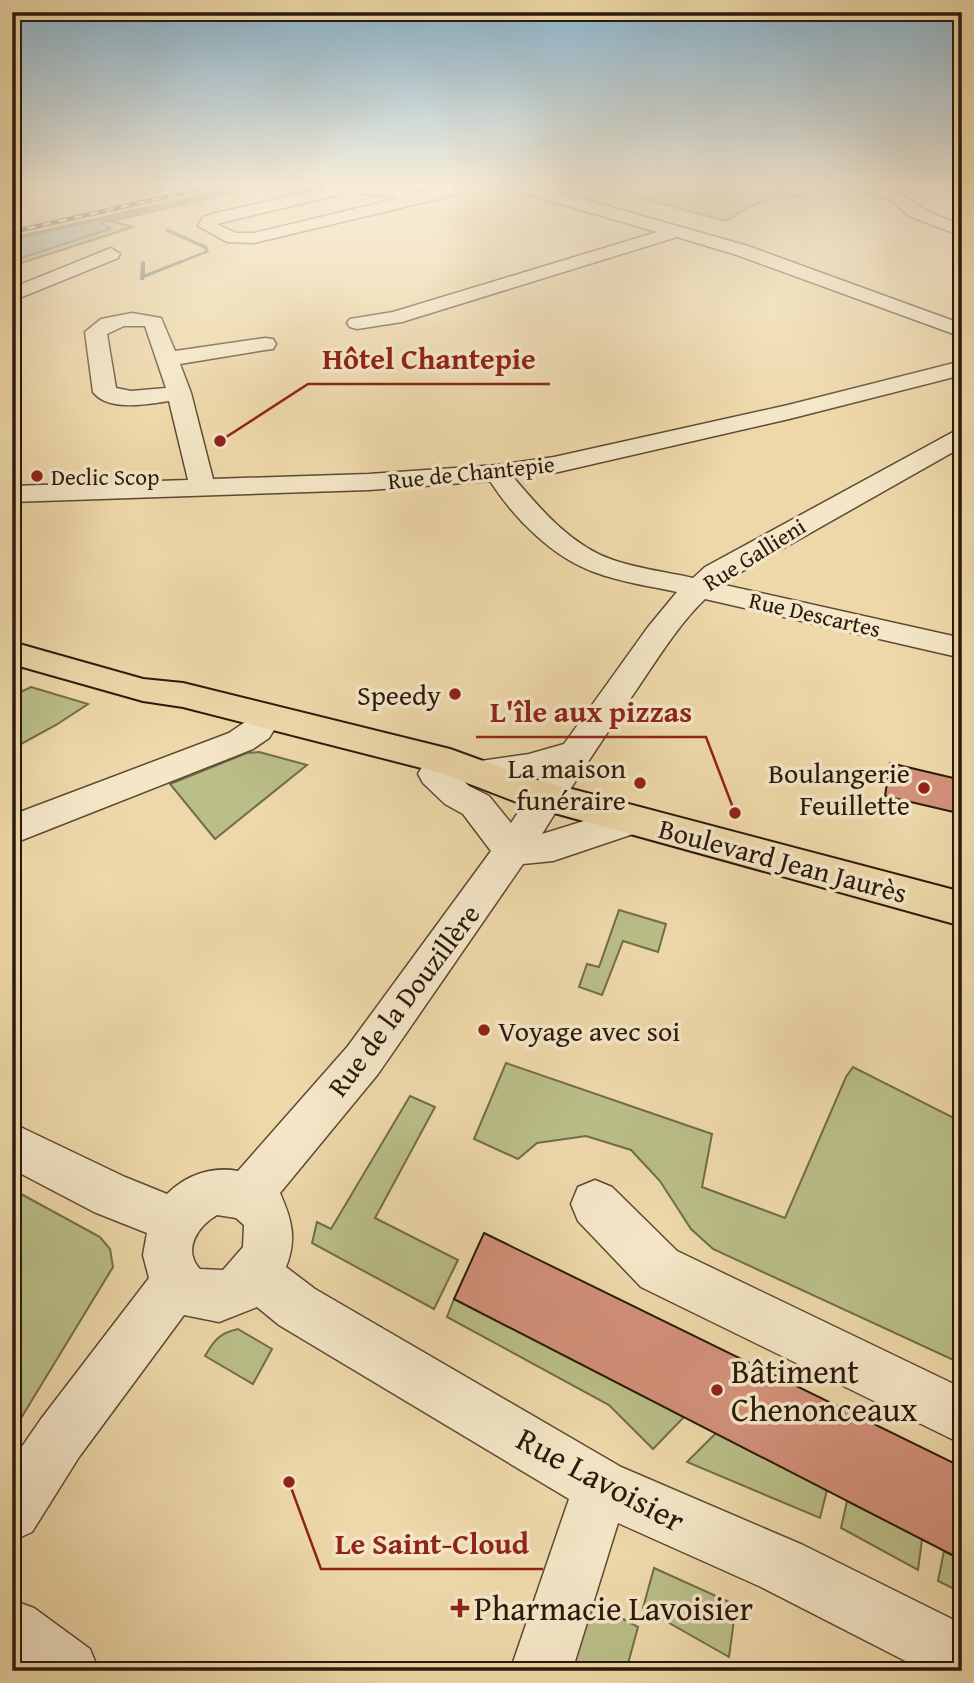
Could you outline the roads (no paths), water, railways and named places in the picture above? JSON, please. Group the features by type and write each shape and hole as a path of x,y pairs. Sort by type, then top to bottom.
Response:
{"main road":[{"name":"Boulevard Jean Jaurès","path":"12,653 143,690 183,695 478,772 535,793 962,909"},
{"name":"Boulevard Jean Jaurès","path":"143,690 169,706 257,730 492,787 535,793"}],"street":[{"path":"12,295 83,266"},
{"path":"357,323 395,318 566,266"},
{"path":"785,266 962,331"},
{"path":"178,393 127,397 108,395 105,392 96,332 103,326 126,320 155,323 178,393 202,487"},
{"path":"166,359 265,344"},
{"name":"Rue de Chantepie","path":"12,494 369,482 498,473 554,465 776,415 962,368"},
{"name":"Rue Gallieni","path":"535,793 577,752 671,618 698,587 715,573 962,437"},
{"name":"Rue Descartes","path":"498,473 503,484 560,543 580,557 633,575 698,587 962,648"},
{"path":"12,830 241,741 257,730"},
{"path":"478,772 529,767 577,752"},
{"path":"435,774 457,794 476,805 512,851 553,847 632,820"},
{"name":"Rue de la Douzillère","path":"248,1195 363,1060 512,851 535,793"},
{"path":"12,1145 111,1195 175,1222"},
{"path":"217,1191 248,1195 260,1204 268,1218 271,1234 268,1251 256,1275 246,1284 221,1296 197,1295 177,1282 167,1262 169,1236 175,1222 194,1202 217,1191"},
{"path":"595,1204 659,1269 962,1417"},
{"name":"Rue Lavoisier","path":"256,1275 297,1307 601,1487 782,1566 962,1657"},
{"path":"12,1512 60,1438 177,1282"},
{"path":"541,1671 601,1487"},
{"path":"12,1630 68,1671"}],"waterway":[{"path":"142,277 143,266"},
{"path":"142,277 172,266"}],"place":[{"name":"Hôtel Chantepie","path":"220,441"},
{"name":"Declic Scop","path":"37,476"},
{"name":"Speedy","path":"455,694"},
{"name":"La maison funéraire","path":"640,783"},
{"name":"Boulangerie Feuillette","path":"924,788"},
{"name":"L'île aux pizzas","path":"735,813"},
{"name":"Voyage avec soi","path":"484,1030"},
{"name":"Bâtiment Chenonceaux","path":"717,1390"},
{"name":"Le Saint-Cloud","path":"289,1482"},
{"name":"Pharmacie Lavoisier","path":"460,1608"}]}
